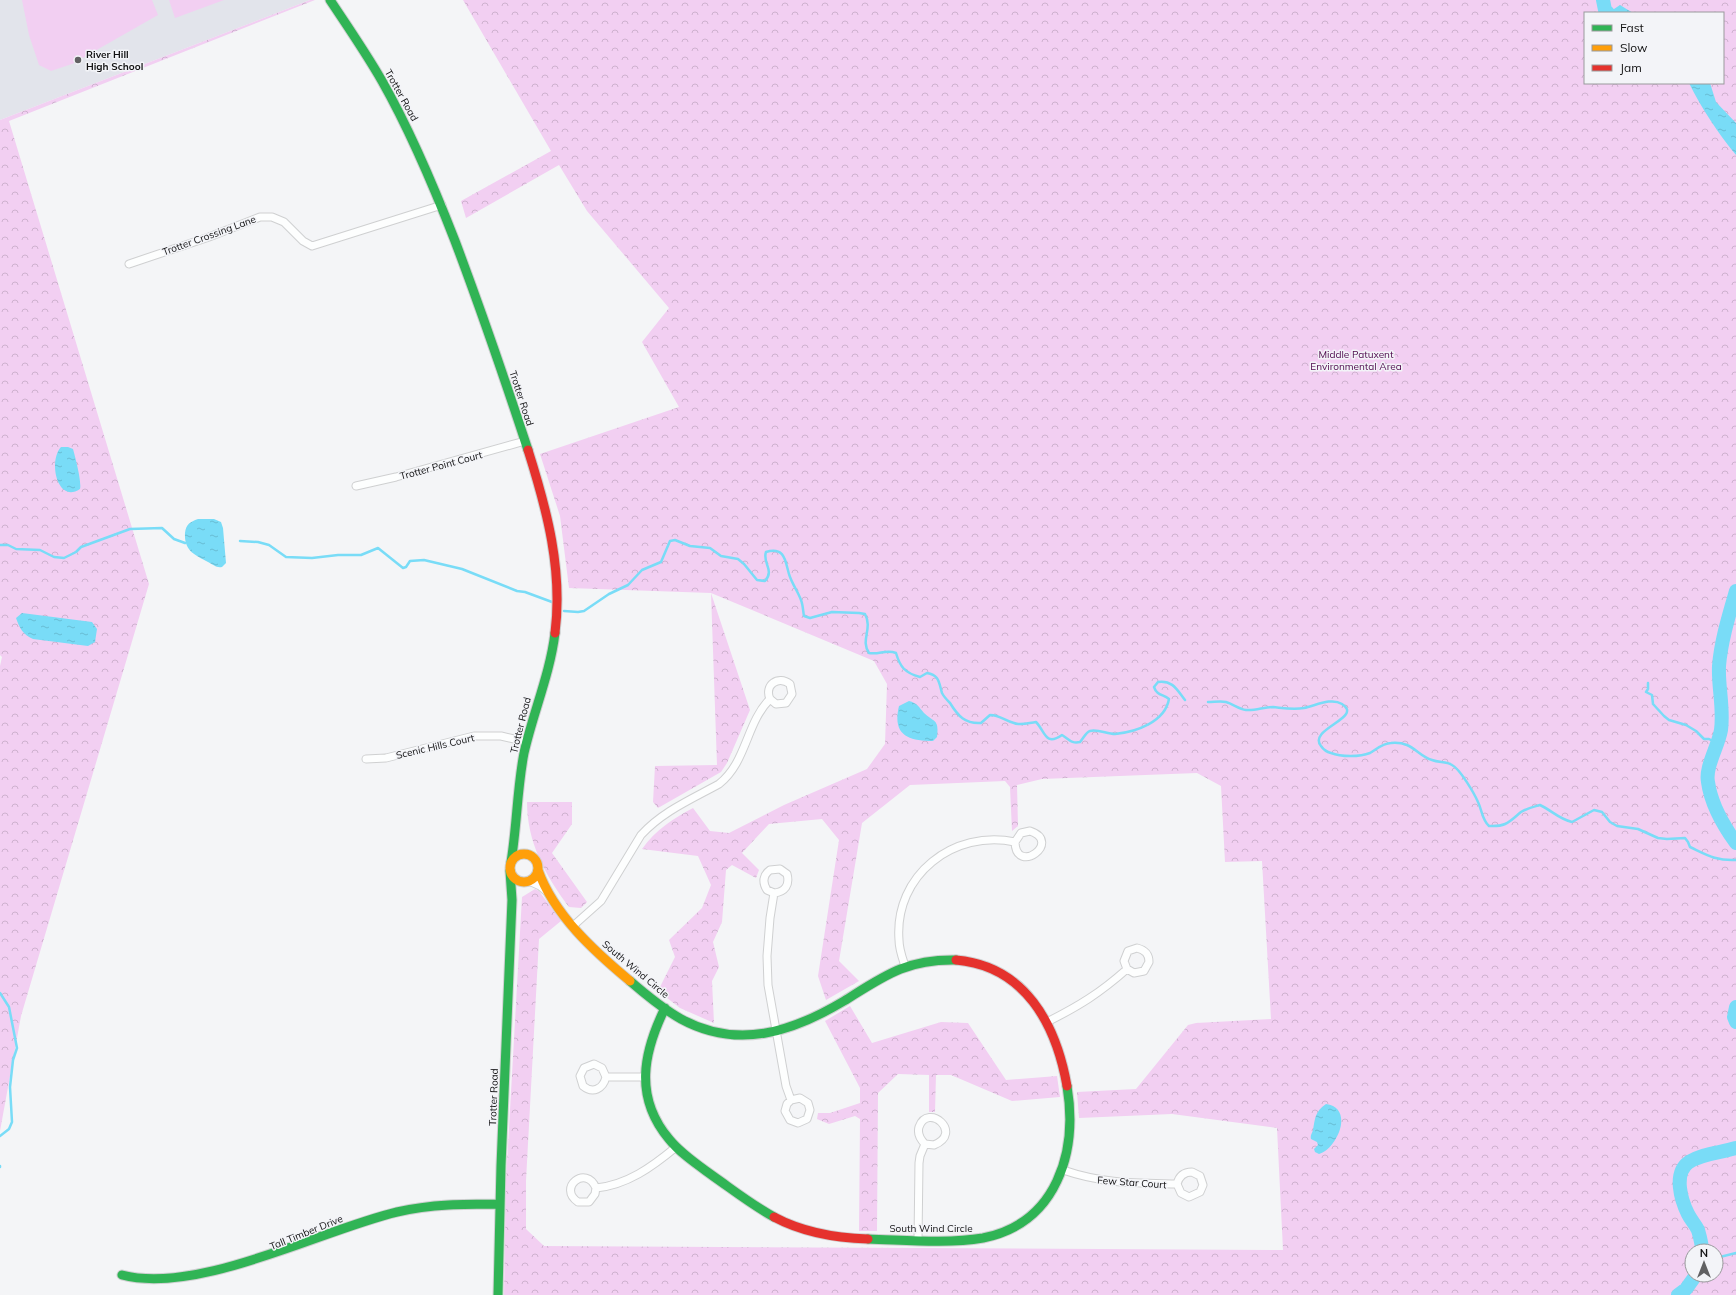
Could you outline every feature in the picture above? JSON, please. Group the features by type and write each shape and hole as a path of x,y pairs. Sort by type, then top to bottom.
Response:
{"street":[{"name":"Trotter Road","path":"330,0 357,39 398,110 421,156 442,205 508,387 535,473 550,532 558,592 558,610 551,650 527,742 520,776 515,833 510,866 512,900 500,1204 498,1295"},
{"name":"Trotter Crossing Lane","path":"129,264 209,237 260,216 272,217 284,222 303,241 312,246 442,205"},
{"name":"Trotter Point Court","path":"356,486 411,473 525,441"},
{"path":"573,926 601,901 641,835 650,826 669,811 719,784 732,772 737,764 759,712 770,699"},
{"name":"Scenic Hills Court","path":"366,758 386,758 474,736 501,736 527,742"},
{"path":"512,900 518,888 535,877 538,870 536,861 520,843 515,833"},
{"path":"905,966 899,939 901,911 906,896 923,871 934,860 957,846 984,839 1015,842"},
{"path":"527,881 516,879 510,866 517,856 526,854 530,855"},
{"name":"South Wind Circle","path":"538,870 541,880 548,892 573,926 586,942 612,967 665,1008 692,1025 720,1033 749,1036 777,1033 805,1022 893,971 905,966 929,960 955,959 983,965 1001,974 1019,985 1029,996 1047,1022 1061,1058 1069,1092 1070,1131 1067,1157 1063,1170 1057,1184 1039,1208 1016,1226 989,1237 966,1241 840,1238 826,1237 785,1224 755,1207 676,1147 658,1124 647,1096 645,1077 646,1060 649,1045 665,1008"},
{"name":"South Wind Circle","path":"527,881 540,886 548,892"},
{"path":"774,893 766,956 768,986 786,1086 791,1100"},
{"path":"1047,1022 1082,1004 1113,982 1127,969"},
{"path":"606,1077 645,1077"},
{"path":"918,1240 919,1163 920,1156 926,1144"},
{"path":"596,1188 618,1184 638,1175 676,1147"},
{"name":"Few Star Court","path":"1063,1170 1091,1179 1105,1181 1178,1184"},
{"name":"Tall Timber Drive","path":"122,1275 131,1280 151,1283 209,1277 260,1263 355,1225 398,1212 439,1206 500,1204"}],"shaded area":[{"name":"River Hill High School","path":"0,0 310,0 0,120"}],"green space":[{"path":"22,0 152,0 158,15 72,64 51,71 39,65 29,35"},
{"path":"169,0 224,0 175,18"},
{"path":"310,0 315,0 9,121 149,584 21,1016 0,1131 0,666 2,657 0,655 0,120"},
{"name":"Middle Patuxent Environmental Area","path":"463,0 1736,0 1736,1295 504,1295 506,1181 522,897 535,889 539,891 561,921 539,939 526,1181 526,1229 544,1246 1283,1250 1277,1128 1172,1114 1079,1118 1077,1092 1136,1089 1188,1025 1196,1023 1271,1019 1262,861 1225,862 1221,786 1197,773 1042,779 1017,785 1018,826 1012,831 1010,787 1005,781 910,785 862,823 839,961 859,981 826,1000 818,976 839,840 822,819 769,824 742,853 759,870 756,878 732,865 726,870 722,922 713,942 719,967 712,981 714,1023 680,1008 658,991 675,957 669,940 702,908 711,885 698,856 642,849 647,842 665,825 693,808 710,831 729,833 784,805 867,769 885,744 887,684 874,661 711,593 569,588 560,516 540,454 679,407 642,342 669,308 587,211 559,165 466,218 461,201 551,151"},
{"path":"711,593 750,710 727,763 721,772 658,808 653,802 655,766 717,765"},
{"path":"527,802 572,802 572,824 552,853 587,902 581,908 569,907 552,883 545,870 539,858 530,831"},
{"path":"850,1006 872,1043 941,1022 968,1023 1006,1080 1057,1076 1060,1097 1012,1101 951,1075 936,1075 935,1112 929,1112 929,1075 898,1074 878,1093 877,1231 859,1231 860,1119 855,1116 829,1124 817,1119 818,1113 830,1113 860,1103 860,1088 825,1021"}],"water":[{"path":"1620,5 1631,12 1610,12"},
{"path":"1690,84 1710,84 1716,102 1736,123 1736,155 1723,138 1699,102"},
{"path":"61,447 73,449 77,463 80,489 72,492 66,491 60,486 57,479 55,462 57,453"},
{"path":"198,519 214,519 221,522 223,528 226,563 222,567 215,566 191,552 186,544 186,527 191,522"},
{"path":"22,613 92,622 97,629 95,642 88,646 33,639 24,633 16,618"},
{"path":"909,701 916,704 937,724 937,737 933,741 909,738 900,730 897,716 899,706"},
{"path":"1326,1104 1335,1107 1340,1113 1340,1129 1332,1145 1326,1151 1319,1154 1315,1152 1314,1149 1318,1145 1317,1142 1311,1139 1311,1136 1316,1116 1320,1109"}],"waterway":[{"path":"1603,0 1605,10 1607,12"},
{"path":"0,545 8,545 16,549 40,550 54,557 64,558 76,552 81,547 130,529 162,528 174,539 185,543"},
{"path":"564,611 584,611 609,594 628,585 642,570 661,562 670,541 675,540 690,546 710,548 721,556 738,559 757,580 765,581 769,573 765,556 766,552 773,551 782,554 784,557 790,577 802,602 804,616 810,618 832,612 865,614 868,625 866,644 869,653 896,653 901,666 910,674 920,677 927,673 937,678 942,693 956,712 966,721 981,723 990,715 997,716 1017,724 1036,722 1049,739 1062,735 1070,741 1080,742 1090,731 1115,734 1123,733 1140,728 1156,720 1162,714 1169,699 1155,690 1154,687 1158,682 1171,684 1177,689 1185,700"},
{"path":"240,541 258,542 269,545 286,557 312,558 338,555 361,555 378,548 403,568 406,567 410,561 424,560 462,569 517,591 525,592 552,602"},
{"path":"1736,591 1723,638 1719,666 1722,714 1721,730 1708,770 1708,782 1715,806 1722,822 1736,843"},
{"path":"1648,683 1648,689 1646,692 1652,695 1653,704 1664,716 1669,720 1686,725 1696,731 1704,739 1709,739 1718,744"},
{"path":"1208,702 1226,702 1246,710 1273,707 1300,709 1333,701 1338,702 1347,709 1346,714 1321,734 1319,740 1324,749 1335,754 1356,756 1370,753 1385,744 1398,743 1409,746 1427,758 1450,764 1459,771 1473,793 1485,821 1489,826 1503,825 1521,812 1540,805 1563,819 1572,822 1594,810 1602,812 1610,822 1617,826 1638,829 1658,838 1685,838 1690,847 1707,855 1723,860 1736,860"},
{"path":"0,993 9,1007 17,1048 13,1060 10,1087 12,1122 9,1129 0,1136"},
{"path":"1736,1007 1734,1017 1736,1022"},
{"path":"1701,1243 1698,1230 1688,1214 1683,1202 1680,1187 1681,1173 1684,1167 1694,1159 1736,1148"},
{"path":"1724,1256 1736,1253"},
{"path":"1678,1295 1686,1289 1690,1283"}],"traffic: fast":[{"path":"330,0 363,50 393,100 422,160 465,267 528,450"},
{"path":"511,862 524,753 553,648 555,633"},
{"path":"498,1295 501,1166 512,900 510,871"},
{"path":"630,981 661,1006 681,1019 702,1028 723,1034 744,1035 764,1033 805,1021 844,1001 884,977 909,966 938,960 956,960"},
{"path":"665,1008 657,1025 647,1058 647,1091 651,1107 658,1123 669,1139 690,1159 758,1208 774,1217"},
{"path":"868,1239 911,1241 969,1240 983,1238 1008,1230 1029,1217 1045,1201 1057,1181 1065,1159 1069,1135 1070,1111 1067,1086"},
{"path":"122,1275 153,1279 186,1276 222,1269 260,1258 366,1221 410,1209 461,1204 500,1204"}],"traffic: slow":[{"path":"524,854 534,858 538,868 534,878 524,882 514,878 510,868 514,858 524,854"},
{"path":"538,870 554,902 576,931 589,945 630,981"}],"traffic: jam":[{"path":"528,450 552,540 557,586 555,633"},
{"path":"956,960 980,965 1001,974 1019,986 1033,1002 1045,1020 1055,1041 1067,1086"},
{"path":"774,1217 797,1227 820,1234 868,1239"}],"place":[{"name":"River Hill High School","path":"78,60"}]}
